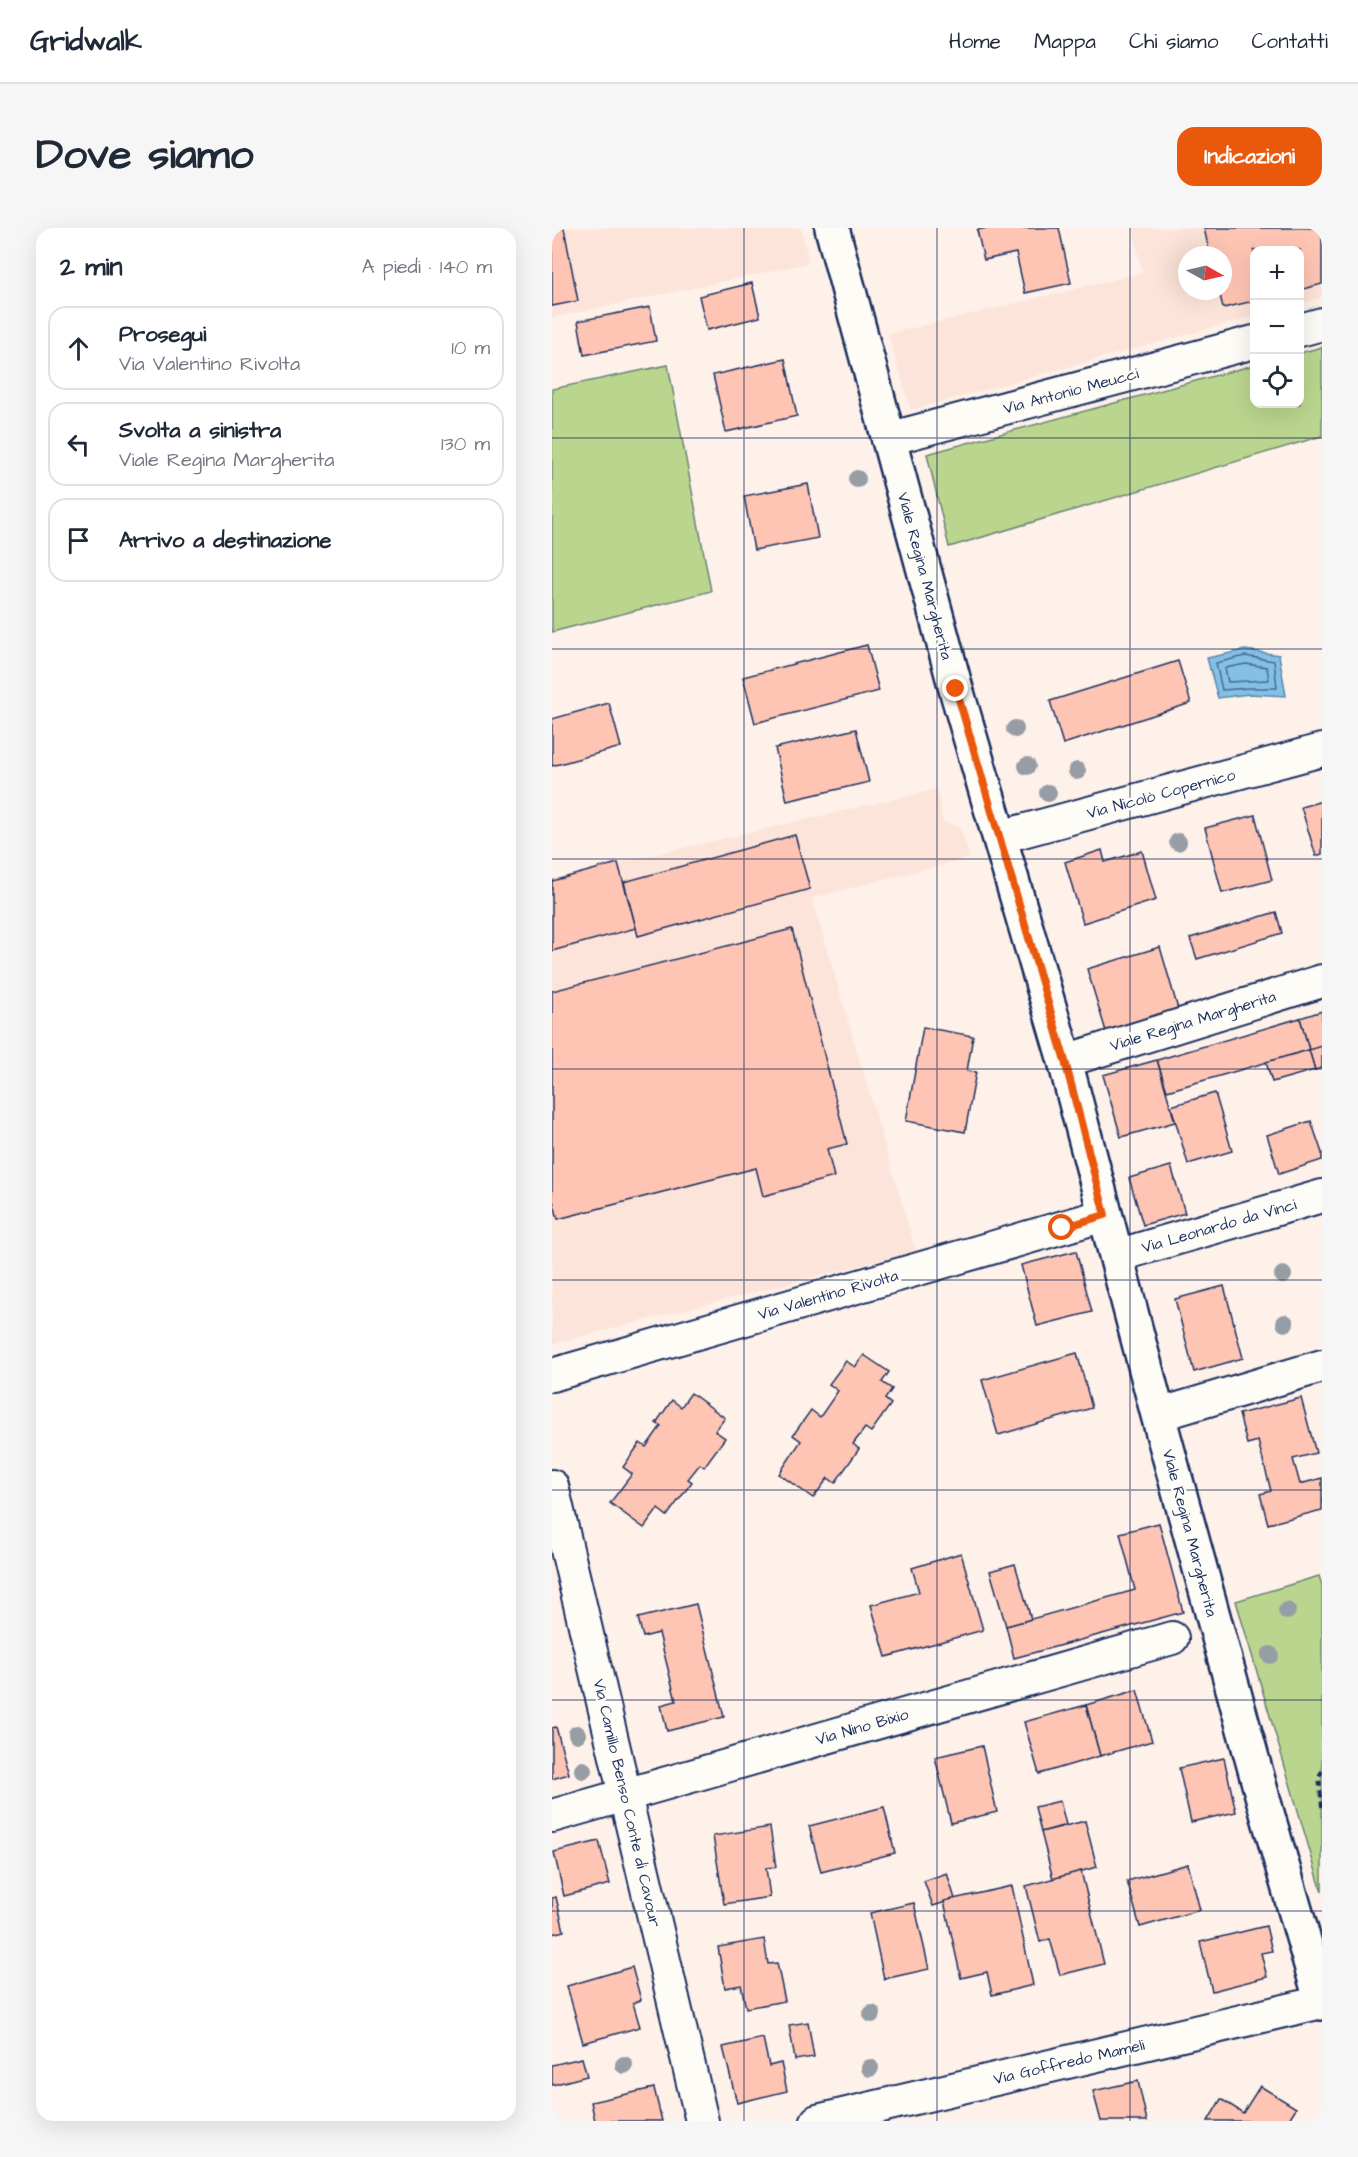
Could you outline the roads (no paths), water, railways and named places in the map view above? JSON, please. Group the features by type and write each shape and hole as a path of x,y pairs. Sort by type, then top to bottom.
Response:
{"street":[{"name":"Viale Regina Margherita","path":"832,228 956,689 1065,1061 1158,1415 1267,1813 1322,2002"},
{"path":"1304,329 1322,324"},
{"name":"Via Antonio Meucci","path":"888,439 1250,343"},
{"name":"Via Nicolò Copernico","path":"1000,837 1322,750"},
{"name":"Viale Regina Margherita","path":"1065,1061 1322,981"},
{"name":"Via Leonardo da Vinci","path":"1116,1256 1322,1196"},
{"name":"Via Valentino Rivolta","path":"552,1375 1105,1215"},
{"path":"1158,1415 1322,1366"},
{"name":"Via Camillo Benso Conte di Cavour","path":"552,1486 702,2121"},
{"name":"Via Nino Bixio","path":"552,1816 1172,1638"},
{"name":"Via Goffredo Mameli","path":"817,2121 1322,2002"}],"water":[{"path":"1245,650 1279,655 1286,696 1249,694 1218,698 1207,658"}]}
